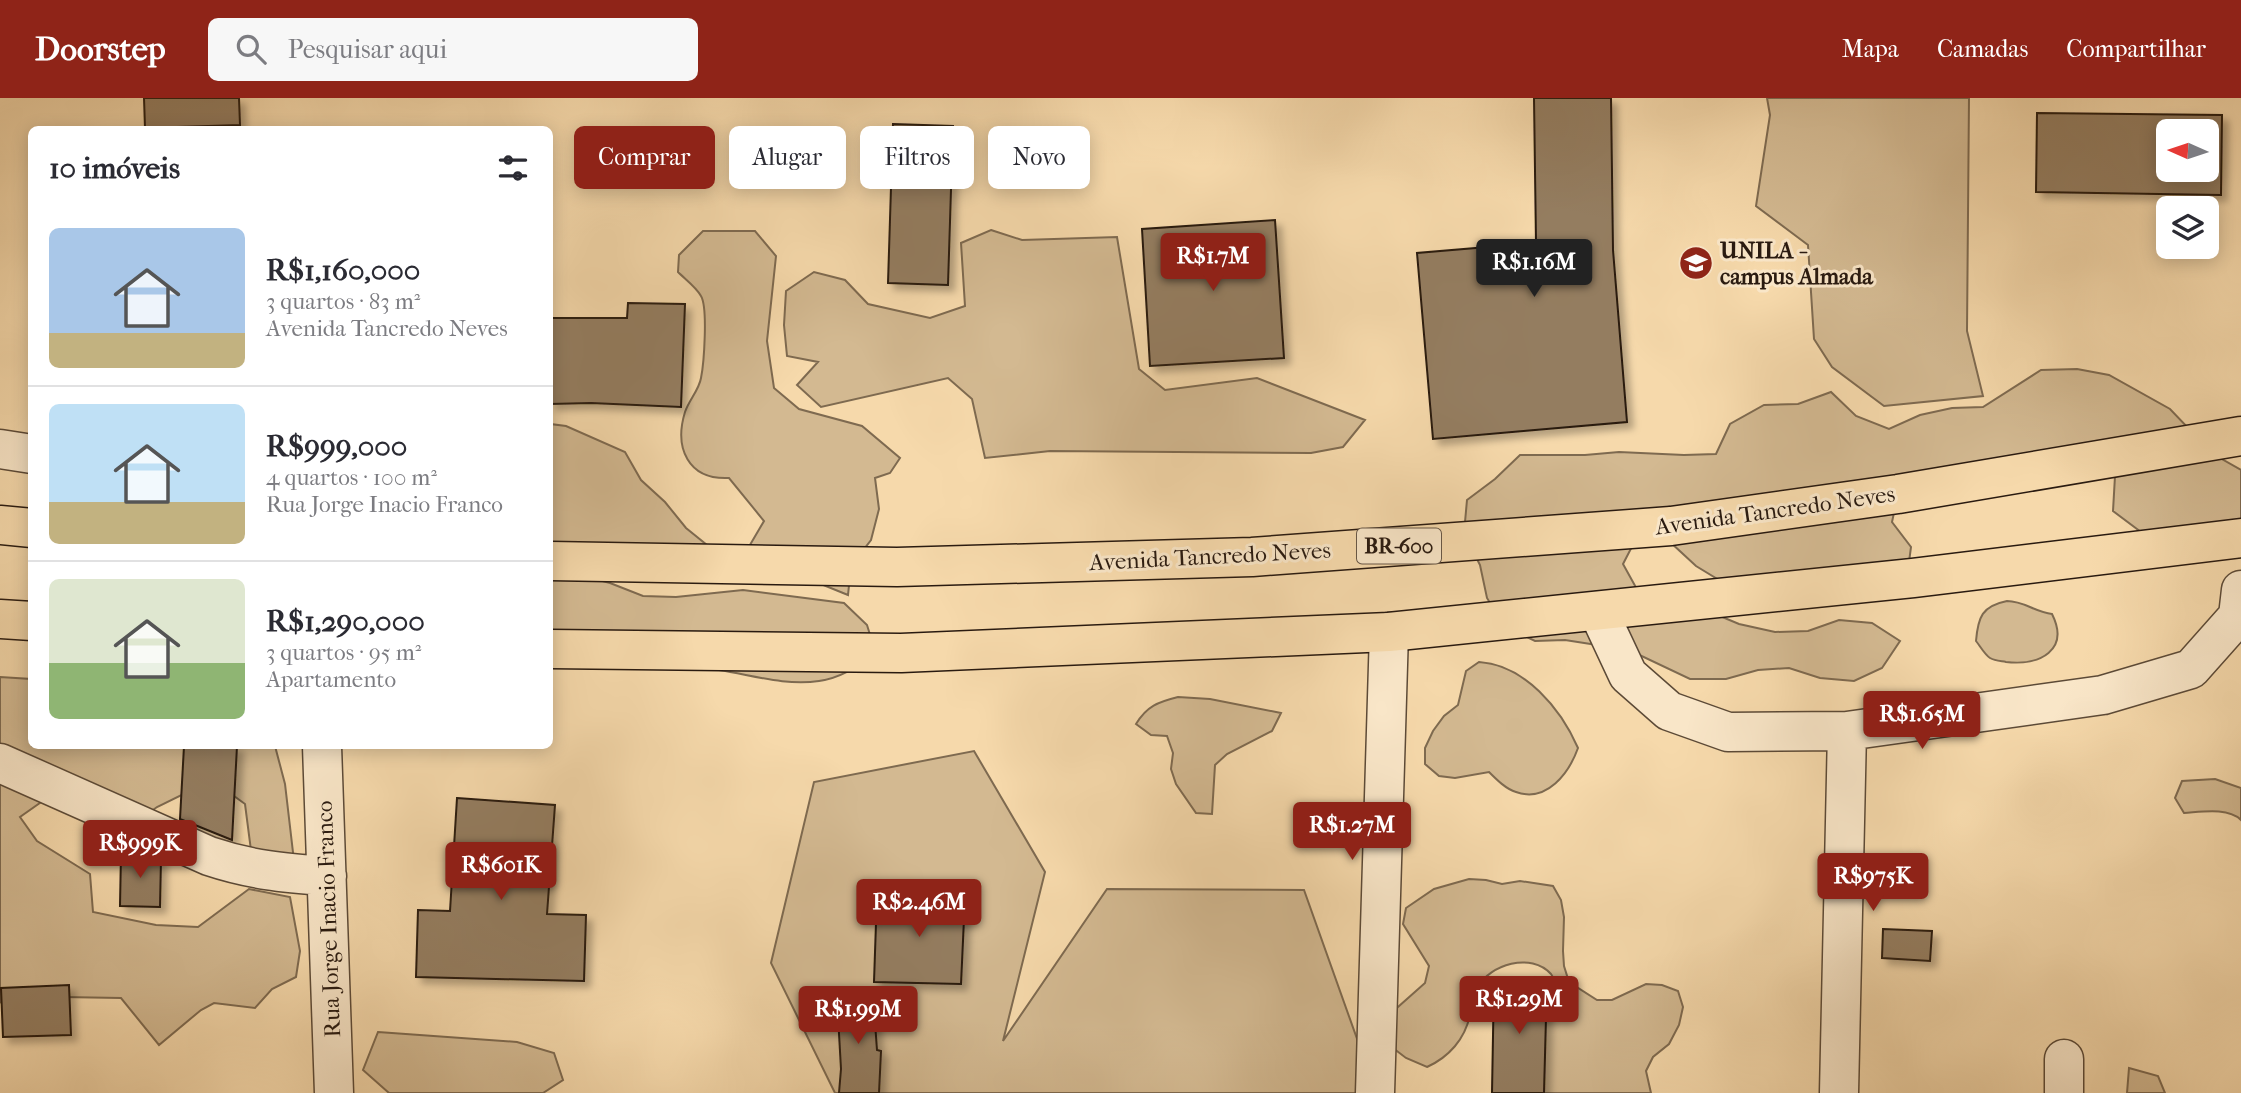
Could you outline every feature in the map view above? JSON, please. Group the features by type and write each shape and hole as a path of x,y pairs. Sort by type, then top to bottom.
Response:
{"main road":[{"name":"Avenida Tancredo Neves","path":"553,561 897,567 1252,557 1658,527 1898,494 2241,436"},
{"path":"0,526 28,528"},
{"path":"553,649 901,653 1389,632 1913,578 2241,538"},
{"path":"0,619 28,621"}],"street":[{"path":"0,449 28,453"},
{"path":"1598,611 1628,675 1669,711 1728,732 1847,732 2103,695 2191,668 2238,616 2241,590"},
{"path":"1375,1093 1389,632"},
{"path":"1839,1093 1847,732"},
{"name":"Rua Jorge Inacio Franco","path":"322,749 334,1093"},
{"path":"0,763 209,856 244,868 327,876"}],"shaded area":[{"path":"1767,98 1969,98 1967,331 1983,396 1884,406 1832,367 1814,339 1808,245 1756,206 1770,115"},
{"path":"991,230 1022,240 1117,237 1139,369 1165,390 1257,378 1365,420 1343,447 1311,453 1050,451 985,458 972,399 948,378 821,407 797,385 818,362 787,356 784,325 786,291 814,272 845,280 868,304 930,318 965,306 961,243"},
{"path":"703,231 755,231 776,256 767,341 774,388 799,409 862,426 900,458 890,473 875,478 879,509 871,540 851,566 848,595 816,582 580,575 643,596 676,597 743,590 844,603 867,625 876,654 835,677 806,682 781,681 677,664 553,650 553,424 566,426 625,452 641,480 665,502 686,528 712,549 747,550 764,521 729,478 703,474 694,467 683,449 681,438 685,412 701,378 705,323 701,296 678,272 679,255"},
{"path":"2077,369 2109,375 2170,409 2213,454 2241,470 2241,528 2141,532 2113,511 2115,476 1900,485 1892,522 1911,547 1907,577 1724,583 1696,566 1670,542 1639,533 1623,564 1639,593 1708,611 1739,624 1775,632 1808,631 1839,620 1872,623 1900,641 1882,668 1854,681 1820,678 1789,668 1758,670 1726,679 1690,679 1629,650 1565,640 1535,641 1504,626 1487,598 1480,565 1464,533 1467,500 1495,479 1520,455 1619,452 1716,454 1730,424 1764,405 1798,404 1831,392 1856,416 1889,429 1920,415 1952,408 1983,407 2041,370"},
{"path":"2007,601 2052,614 2057,627 2057,637 2048,653 2040,658 2018,663 1994,660 1984,653 1976,641 1980,619 1992,606"},
{"path":"1479,662 1496,665 1526,680 1551,704 1571,733 1578,748 1574,758 1563,776 1547,790 1527,794 1516,792 1489,772 1455,778 1439,776 1425,764 1425,748 1433,731 1444,716 1458,705 1466,671"},
{"path":"0,677 28,679 28,749 276,749 285,784 294,861 253,866 245,804 212,780 157,807 112,840 84,800 47,798 20,817 37,841 90,874 93,912 156,925 198,927 249,889 290,897 300,951 296,977 272,989 255,1008 214,1003 201,1010 159,1045 121,998 3,996 0,1003"},
{"path":"1178,697 1210,699 1281,713 1272,731 1227,754 1215,765 1212,814 1196,813 1176,784 1171,769 1173,753 1167,736 1151,735 1136,724 1144,713 1154,706"},
{"path":"974,751 1045,872 1003,1041 1107,889 1304,890 1366,1064 1366,1093 835,1093 771,963 814,782"},
{"path":"2215,779 2241,788 2241,820 2222,812 2184,813 2175,798 2182,781"},
{"path":"1469,879 1502,884 1520,881 1553,886 1561,900 1564,917 1564,966 1569,982 1597,1000 1612,1000 1646,984 1662,985 1678,991 1683,1007 1679,1025 1669,1044 1653,1057 1646,1071 1651,1093 1528,1093 1546,1003 1559,989 1551,974 1543,967 1522,962 1501,967 1483,980 1477,988 1468,1024 1460,1039 1435,1063 1427,1067 1406,1058 1393,1048 1389,1015 1425,983 1429,966 1403,924 1406,908 1434,889"},
{"path":"378,1032 517,1042 554,1053 563,1080 543,1093 389,1093 363,1070"},
{"path":"2129,1068 2158,1076 2165,1093 2127,1093"}],"building":[{"path":"144,98 239,98 240,125 145,126"},
{"path":"1534,98 1611,98 1613,250 1627,422 1433,439 1417,253 1536,243"},
{"path":"2037,113 2222,115 2221,195 2036,192"},
{"path":"893,124 953,126 893,126"},
{"path":"891,189 951,189 948,285 888,283"},
{"path":"1275,220 1284,358 1150,366 1142,229"},
{"path":"628,303 685,304 681,407 553,404 553,318 627,318"},
{"path":"184,749 237,749 232,840 180,819"},
{"path":"457,798 555,805 547,914 586,915 584,981 416,977 418,910 450,911"},
{"path":"121,853 150,854 161,859 160,907 120,906"},
{"path":"877,894 965,897 961,984 874,982"},
{"path":"1883,929 1932,931 1930,961 1882,958"},
{"path":"1494,979 1547,980 1544,1093 1492,1093"},
{"path":"69,985 71,1035 3,1037 1,988"},
{"path":"873,995 877,1050 881,1051 879,1093 839,1093 841,1069 837,998"}],"place":[{"name":"UNILA - campus Almada","path":"1696,263"}]}
